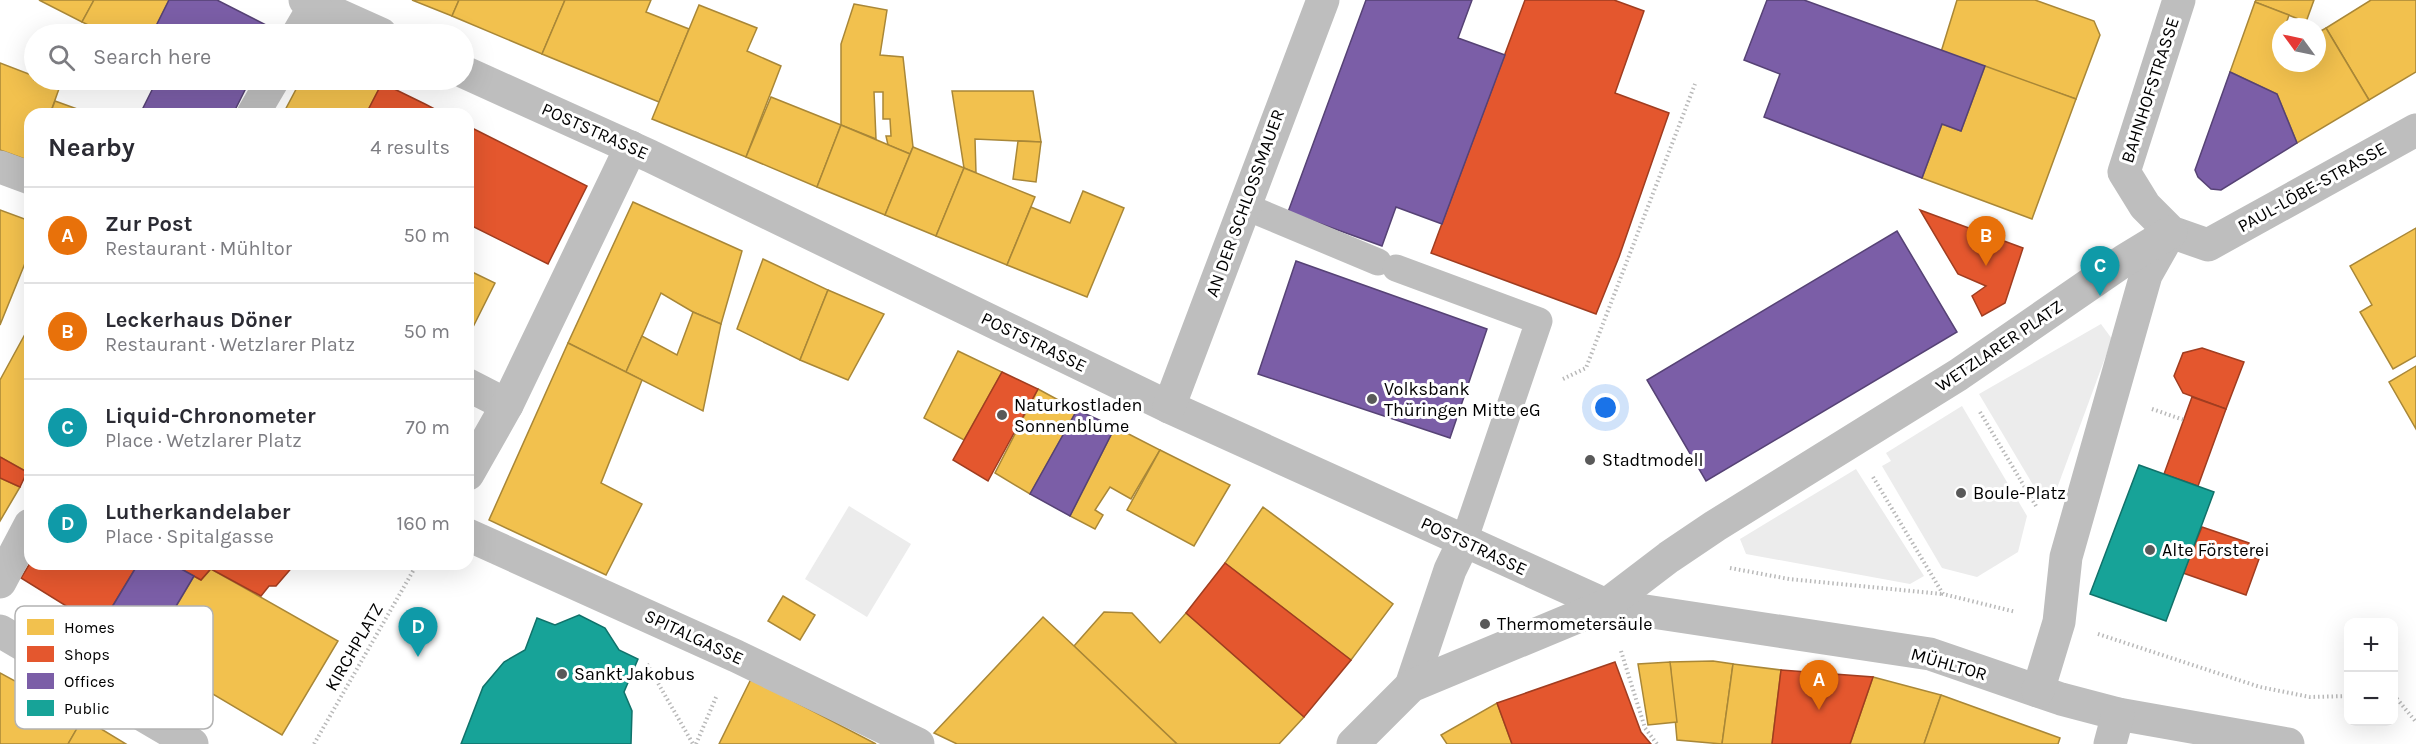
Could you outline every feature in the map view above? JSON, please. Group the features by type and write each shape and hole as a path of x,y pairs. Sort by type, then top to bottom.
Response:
{"street":[{"name":"AN DER SCHLOSSMAUER","path":"1169,407 1323,0"},
{"name":"BAHNHOFSTRASSE","path":"2179,0 2124,172 2145,206 2171,232 2208,245"},
{"path":"302,24 310,2 359,24"},
{"name":"POSTSTRASSE","path":"474,77 630,147 1169,407 1606,605"},
{"path":"257,108 267,90"},
{"name":"PAUL-LÖBE-STRASSE","path":"2208,245 2416,130"},
{"path":"474,463 507,405 630,147"},
{"path":"0,167 24,176"},
{"name":"WETZLARER PLATZ","path":"1411,686 1606,605 1668,557 1958,375 2125,260 2171,232"},
{"path":"2038,691 2059,622 2066,557 2146,275 2171,232"},
{"path":"474,388 507,405"},
{"path":"0,582 24,536"},
{"name":"SPITALGASSE","path":"474,538 623,603 918,744"},
{"path":"1353,744 1411,686 1450,570 1464,541"},
{"name":"MÜHLTOR","path":"1606,605 1930,654 2038,691 2114,729 2288,744"},
{"path":"0,631 15,640"},
{"path":"167,729 192,744"}],"lane":[{"path":"1244,206 1387,265 1539,321 1464,541"}],"path":[{"path":"1511,403 1586,368 1695,84"},
{"path":"1958,375 2066,557"},
{"path":"1668,557 1789,579 1943,594"},
{"name":"KIRCHPLATZ","path":"314,744 414,570"},
{"path":"623,603 647,664 695,744"},
{"path":"1606,605 1645,728 1657,744"},
{"path":"2398,700 2416,722"},
{"path":"695,744 701,727"}],"shaded area":[{"path":"2101,324 2112,339 2056,491 2042,500 1979,394"},
{"path":"1962,406 2027,516 2018,552 1977,577 1942,568 1882,466 1891,461 1886,453"},
{"path":"1856,469 1924,576 1910,584 1746,554 1740,539"},
{"path":"849,506 911,544 867,617 805,579"}],"building: Homes":[{"path":"39,0 94,0 82,22"},
{"path":"94,0 169,0 157,24 86,24 82,22"},
{"path":"412,0 459,0 452,16"},
{"path":"459,0 565,0 542,54 452,16"},
{"path":"565,0 651,0 646,12 689,29 659,102 542,54"},
{"path":"1957,0 2035,0 2094,21 2100,35 2076,99 1941,52"},
{"path":"2256,0 2314,0 2307,18 2296,18 2255,2"},
{"path":"2371,0 2416,0 2416,72 2369,100 2326,28"},
{"path":"2255,2 2289,15 2288,18 2272,18 2272,72 2326,72 2326,28 2369,100 2297,143 2277,94 2230,72"},
{"path":"854,4 887,10 880,55 903,57 913,147 910,154 888,145 886,136 891,136 890,119 883,119 883,92 874,92 876,139 841,125 841,44"},
{"path":"699,5 757,28 747,51 781,66 746,157 652,119"},
{"path":"0,63 24,72 24,90 59,90 52,108 24,108 24,159 0,150"},
{"path":"1985,66 2076,99 2032,219 1922,178 1942,124 1961,131"},
{"path":"296,90 378,90 369,108 286,108"},
{"path":"952,91 1033,91 1041,142 975,139 976,173 964,168"},
{"path":"771,97 841,125 817,187 746,157"},
{"path":"55,101 74,108 52,108"},
{"path":"841,125 910,154 885,215 817,187"},
{"path":"1018,141 1041,142 1036,182 1013,179"},
{"path":"913,147 964,168 936,236 885,215"},
{"path":"964,168 1035,197 1007,265 936,236"},
{"path":"1083,191 1124,208 1087,297 1007,265 1031,207 1070,223"},
{"path":"633,202 742,251 721,324 693,312 661,293 626,372 568,343"},
{"path":"0,210 24,219 24,266 0,325"},
{"path":"2416,228 2416,356 2393,369 2360,312 2372,305 2350,266"},
{"path":"763,259 828,290 800,360 737,329"},
{"path":"474,273 495,283 474,325"},
{"path":"828,290 884,314 848,380 800,360"},
{"path":"693,312 721,324 703,411 626,372 642,336 677,355"},
{"path":"24,336 24,470 0,457 0,380"},
{"path":"568,343 642,380 601,483 642,504 606,575 489,520"},
{"path":"958,351 1002,372 964,440 924,418"},
{"path":"2416,366 2416,429 2389,382"},
{"path":"1038,389 1077,410 1030,494 995,473"},
{"path":"1115,427 1160,450 1131,499 1110,487 1095,510 1103,515 1095,529 1070,516"},
{"path":"1160,450 1230,485 1194,546 1127,510"},
{"path":"0,478 20,487 0,521"},
{"path":"1263,507 1393,604 1351,660 1225,563"},
{"path":"213,570 338,641 282,735 213,694 213,606 176,606 194,576 201,580"},
{"path":"783,596 815,615 800,640 768,621"},
{"path":"1104,612 1132,613 1160,643 1186,613 1304,717 1279,744 1177,744 1074,646"},
{"path":"1043,617 1177,744 957,744 934,733"},
{"path":"1713,661 1733,664 1722,744 1677,740 1670,662"},
{"path":"1670,662 1677,722 1648,725 1638,664"},
{"path":"1733,664 1781,670 1772,744 1722,744"},
{"path":"0,673 15,681 15,729 77,729 68,744 0,744"},
{"path":"1873,677 1941,695 1924,744 1850,744"},
{"path":"751,679 876,744 719,744"},
{"path":"1941,695 2060,738 2058,744 1924,744"},
{"path":"1497,703 1512,744 1447,744 1441,735"},
{"path":"77,729 101,729 126,744 68,744"}],"building: Shops":[{"path":"1525,0 1614,0 1644,11 1615,93 1669,113 1619,257 1596,314 1431,253"},
{"path":"378,90 396,90 433,108 369,108"},
{"path":"474,129 587,186 548,264 474,227"},
{"path":"1920,210 2023,248 2005,303 1982,316 1972,296 1986,286 1958,274"},
{"path":"2202,348 2244,362 2226,409 2183,393 2174,376 2183,353"},
{"name":"Naturkostladen Sonnenblume","path":"1002,372 1038,389 988,481 953,460"},
{"path":"2192,397 2226,409 2198,486 2164,474"},
{"path":"0,457 24,470 24,478 20,487 0,478"},
{"path":"2202,527 2249,543 2245,554 2259,559 2246,595 2183,573"},
{"path":"1225,563 1351,660 1304,717 1186,613"},
{"path":"26,570 134,570 113,606 66,606 21,578"},
{"path":"183,570 210,570 201,580"},
{"path":"213,570 290,570 276,586 269,586 261,596"},
{"path":"1615,662 1641,732 1651,744 1512,744 1497,703"},
{"path":"1781,670 1873,677 1850,744 1772,744"}],"building: Offices":[{"path":"169,0 217,0 264,24 157,24"},
{"path":"1366,0 1472,0 1458,38 1505,55 1442,224 1396,207 1382,246 1288,212"},
{"path":"1767,0 1804,0 1985,66 1961,131 1942,124 1922,178 1764,117 1780,74 1744,60"},
{"path":"2230,72 2277,94 2297,143 2221,190 2211,189 2198,177 2195,170"},
{"path":"152,90 245,90 236,108 143,108"},
{"path":"1897,231 1957,332 1706,481 1647,380"},
{"path":"1296,261 1487,329 1450,438 1258,374"},
{"path":"1077,410 1115,427 1070,516 1030,494"},
{"path":"134,570 183,570 194,576 176,606 113,606"}],"building: Public":[{"name":"Alte Försterei","path":"2139,465 2214,492 2166,621 2090,594"},
{"name":"Sankt Jakobus","path":"579,615 605,628 619,650 638,659 624,692 632,711 631,744 461,744 483,687 504,662 525,650 537,618 555,625"}],"place":[{"name":"Leckerhaus Döner","path":"1986,266"},
{"name":"Liquid-Chronometer","path":"2100,296"},
{"name":"Volksbank Thüringen Mitte eG","path":"1372,399"},
{"name":"Naturkostladen Sonnenblume","path":"1002,415"},
{"name":"Stadtmodell","path":"1590,460"},
{"name":"Boule-Platz","path":"1961,493"},
{"name":"Alte Försterei","path":"2150,550"},
{"name":"Thermometersäule","path":"1485,624"},
{"name":"Lutherkandelaber","path":"418,657"},
{"name":"Sankt Jakobus","path":"562,674"},
{"name":"Zur Post","path":"1819,710"}]}
